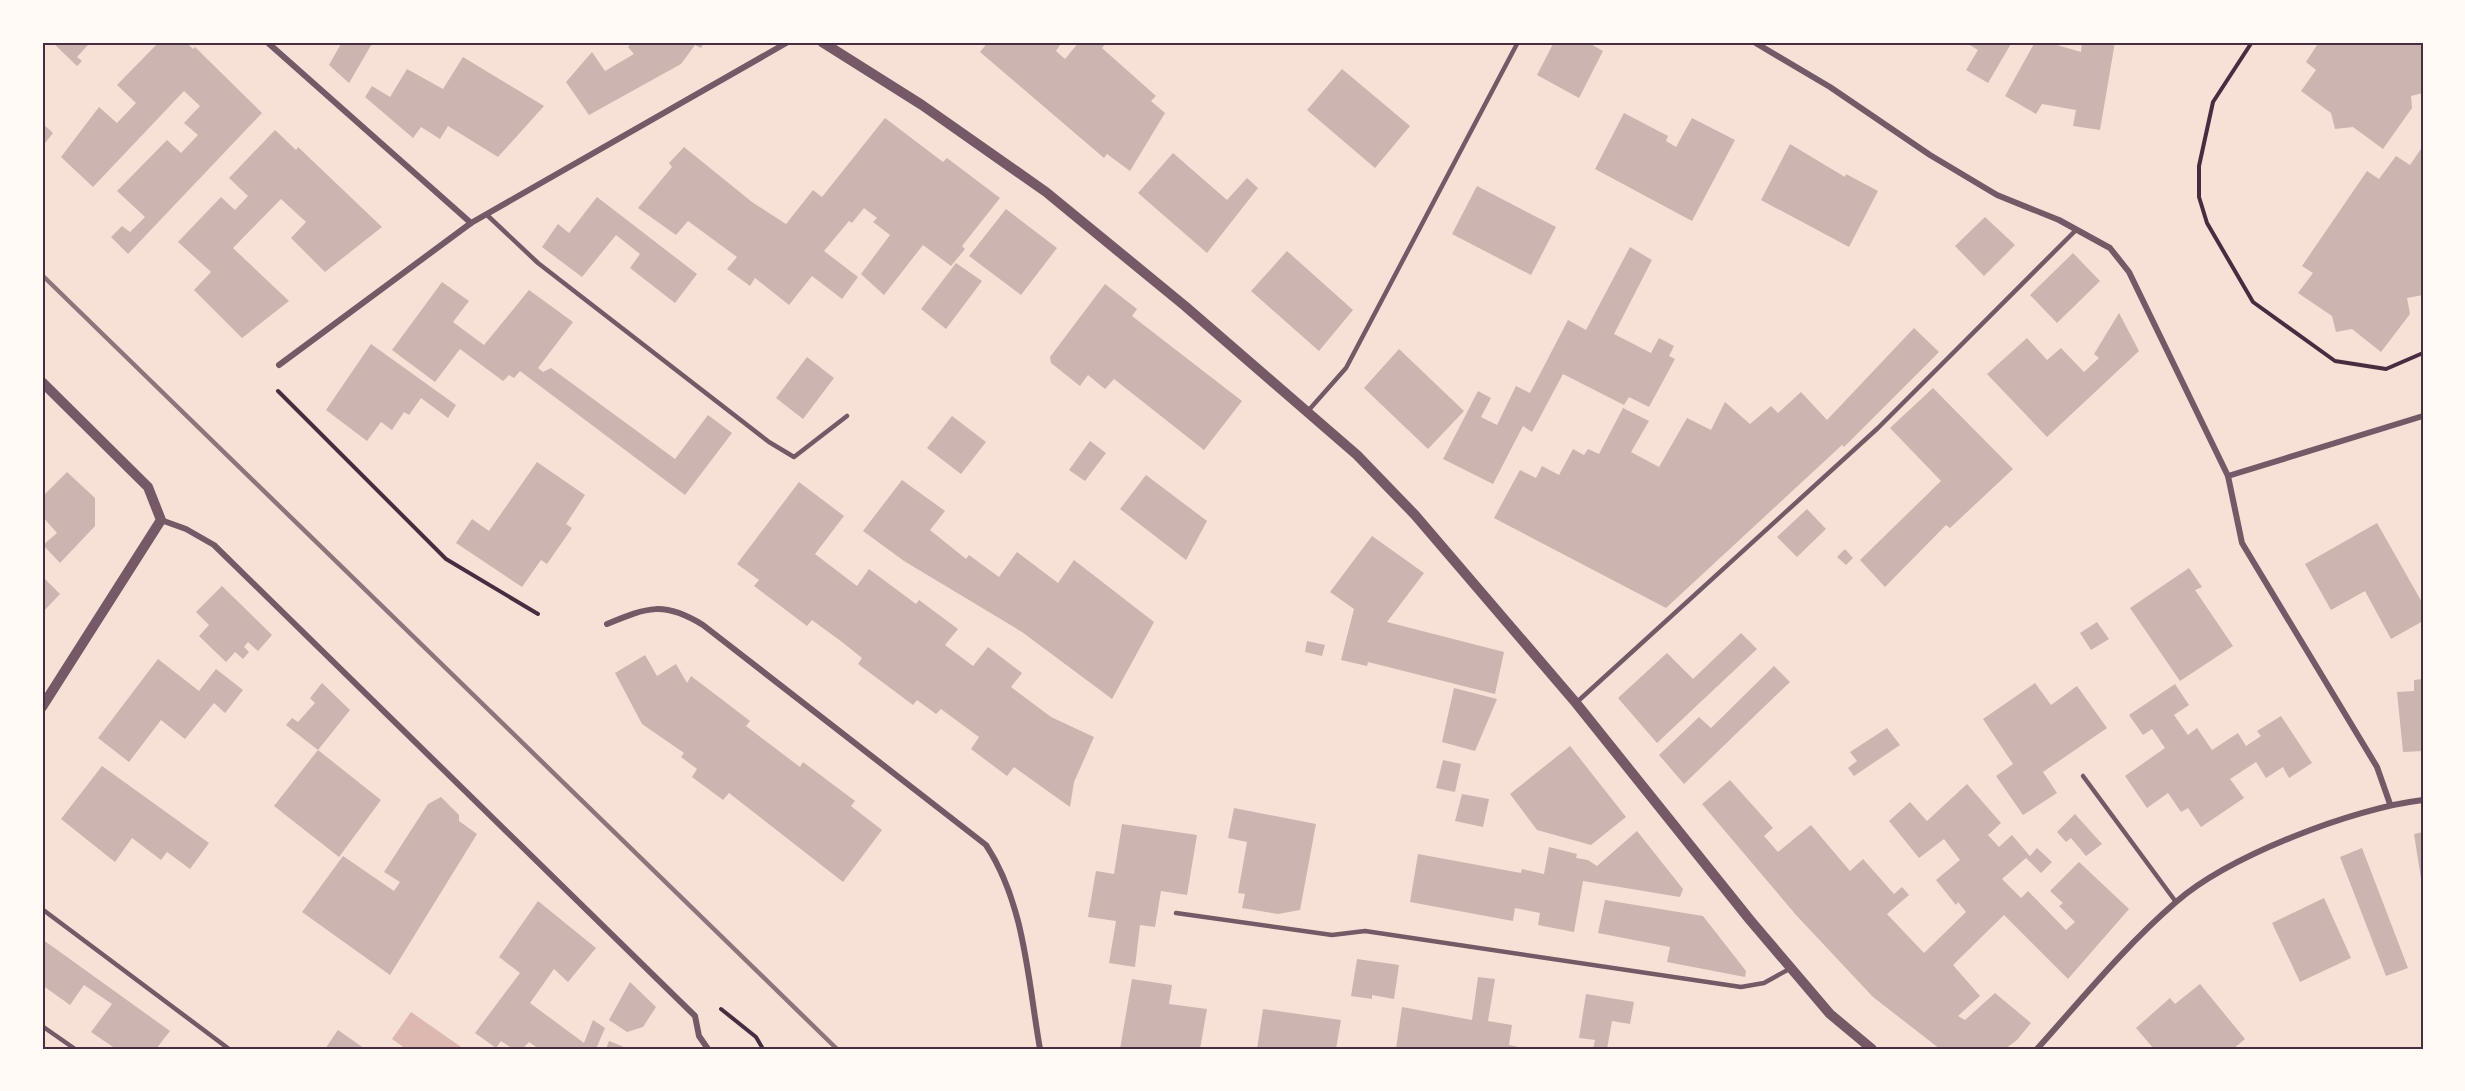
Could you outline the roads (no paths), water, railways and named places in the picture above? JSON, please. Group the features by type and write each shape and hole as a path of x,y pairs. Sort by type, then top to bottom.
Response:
{"street":[{"path":"267,42 471,223"},
{"path":"279,364 471,223 788,42"},
{"path":"822,42 922,105 1046,192 1185,306 1357,455 1415,515 1576,704 1830,1014 1872,1049"},
{"path":"1755,42 1830,87 1930,155 1997,195 2076,230 2110,248 2129,272 2228,476 2242,543 2377,767 2390,804"},
{"path":"42,382 148,487 161,520 186,529 214,545 695,1016 699,1036 708,1049"},
{"path":"2228,476 2423,416"},
{"path":"42,707 161,520"},
{"path":"607,624 639,610 664,608 683,613 703,625 836,726 986,845 998,863 1011,895 1040,1049"},
{"path":"2037,1049 2086,994 2176,902 2211,877 2240,861 2305,833 2390,804 2423,800"}],"lane":[{"path":"1307,412 1346,368 1518,42"},
{"path":"487,215 538,263 769,442 794,457 847,416"},
{"path":"1576,704 1878,428 2076,230"},
{"path":"2083,776 2176,902"},
{"path":"42,909 229,1049"},
{"path":"1176,913 1332,935 1365,931 1741,987 1764,983 1791,968"},
{"path":"42,1026 75,1049"}],"railway":[{"path":"42,275 837,1049"}]}
